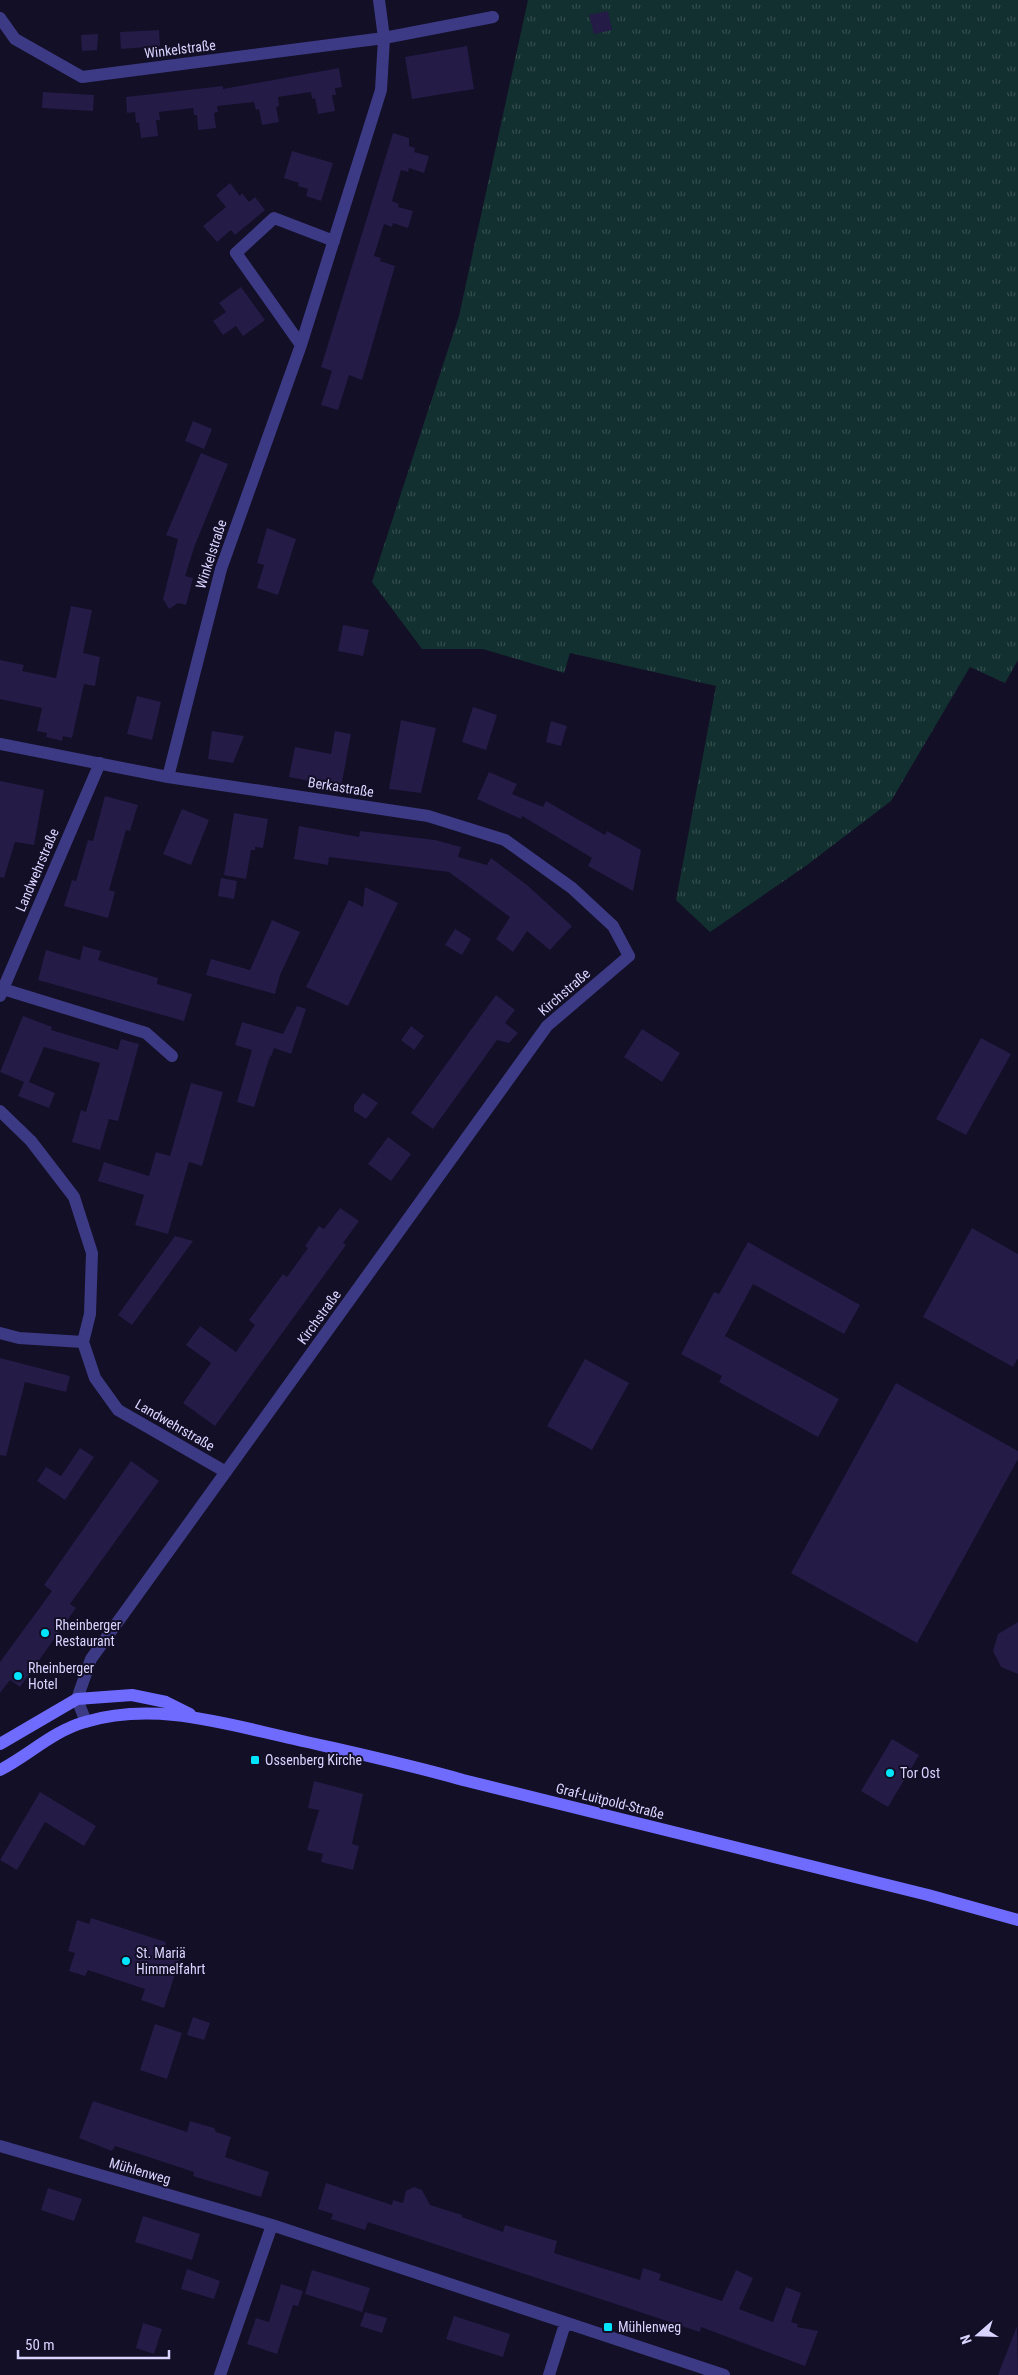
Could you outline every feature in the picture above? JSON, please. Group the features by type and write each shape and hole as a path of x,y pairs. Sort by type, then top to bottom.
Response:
{"street":[{"name":"Winkelstraße","path":"168,777 220,569 301,345 381,90 384,38 379,0"},
{"name":"Winkelstraße","path":"0,18 15,38 82,77 384,38 493,17"},
{"path":"301,345 236,252 274,218 334,241"},
{"name":"Berkastraße","path":"0,744 168,777 428,816 505,840 572,888 613,926 629,956"},
{"name":"Landwehrstraße","path":"100,763 1,993 146,1033 172,1056"},
{"name":"Kirchstraße","path":"77,1699 91,1659 546,1026 629,956"},
{"path":"0,1111 30,1141 74,1197 92,1253 90,1314 83,1342 19,1338 0,1333"},
{"name":"Landwehrstraße","path":"83,1342 96,1378 118,1410 226,1472"},
{"name":"Graf-Luitpold-Straße","path":"0,1744 77,1699 132,1695 166,1702 194,1716"},
{"path":"77,1699 86,1722"},
{"name":"Graf-Luitpold-Straße","path":"0,1770 17,1761 59,1732 86,1722 140,1713 194,1716 413,1766 928,1895 1018,1920"},
{"name":"Mühlenweg","path":"0,2146 272,2225 565,2324 724,2375"},
{"path":"220,2375 272,2225"},
{"path":"549,2375 565,2324"}],"green space":[{"path":"528,0 1018,0 1018,660 1005,683 970,667 891,801 807,865 710,932 676,900 716,686 570,653 564,673 483,649 422,649 372,582 459,316"}],"building":[{"path":"608,11 612,30 594,34 589,15"},
{"path":"159,30 160,46 121,49 120,32"},
{"path":"98,34 97,50 82,51 81,35"},
{"path":"467,46 474,89 412,99 405,57"},
{"path":"339,68 342,87 335,88 336,95 332,95 335,111 318,114 315,98 312,99 311,92 278,97 279,106 276,107 279,122 262,125 259,109 256,110 254,102 217,106 218,112 214,113 216,128 198,130 197,115 194,115 193,108 159,112 160,120 156,120 158,136 141,138 139,122 136,123 135,112 127,113 126,97 223,86 223,89"},
{"path":"43,92 94,95 93,111 42,108"},
{"path":"393,133 409,138 409,146 415,148 414,152 429,156 424,173 409,168 408,172 401,170 392,201 399,204 398,207 413,211 408,228 393,223 392,227 384,224 374,256 381,258 380,261 395,266 362,380 349,375 338,410 321,405 332,371 321,367"},
{"path":"292,151 333,163 321,201 306,196 308,189 298,186 299,183 284,178"},
{"path":"230,183 240,196 242,193 249,202 255,197 265,210 235,235 231,230 217,242 203,226 226,207 216,195"},
{"path":"241,287 265,320 243,336 236,326 223,335 213,321 226,312 219,303"},
{"path":"193,421 212,429 204,449 185,441"},
{"path":"201,453 228,464 195,545 185,576 193,578 186,605 178,603 169,609 163,599 178,539 166,535"},
{"path":"267,528 296,539 278,595 257,588 264,565 257,563"},
{"path":"71,606 92,610 83,653 100,657 95,686 84,684 72,738 63,736 62,741 46,737 47,733 37,731 42,708 0,699 0,660 24,665 22,671 56,678"},
{"path":"343,625 369,630 363,656 338,651"},
{"path":"137,696 161,702 152,740 127,734"},
{"path":"473,707 497,715 486,750 462,742"},
{"path":"401,720 436,728 421,793 389,789"},
{"path":"551,721 567,726 561,746 546,742"},
{"path":"212,731 244,736 233,763 208,759"},
{"path":"335,731 351,734 341,787 289,777 295,747 331,754"},
{"path":"489,772 517,784 512,794 543,807 546,801 605,835 607,831 641,850 633,891 588,866 592,858 522,816 521,819 477,799"},
{"path":"0,781 44,790 34,845 15,842 4,878 0,877"},
{"path":"105,796 138,805 130,831 126,830 109,890 115,892 108,918 64,906 72,880 76,881 88,840 93,841"},
{"path":"182,809 209,820 191,865 163,854"},
{"path":"234,813 268,819 263,848 255,847 255,850 251,850 246,879 224,875"},
{"path":"299,826 359,837 360,831 435,840 461,847 458,857 487,865 491,858 527,885 572,926 550,950 527,931 513,952 496,939 510,917 449,872 329,857 328,865 294,859"},
{"path":"221,878 237,881 234,899 218,896"},
{"path":"365,887 398,903 348,1006 306,987 349,900 363,907"},
{"path":"272,920 300,932 280,975 275,994 206,975 211,959 250,970"},
{"path":"455,929 471,939 462,955 445,945"},
{"path":"83,946 101,951 98,960 158,978 157,984 192,994 184,1021 38,980 46,950 80,960"},
{"path":"496,995 515,1010 505,1023 518,1033 509,1043 497,1040 433,1129 411,1113"},
{"path":"297,1006 306,1009 291,1054 274,1048 254,1107 237,1102 252,1050 235,1045 242,1022 283,1034"},
{"path":"23,1016 52,1027 51,1030 118,1050 121,1039 139,1044 118,1121 109,1119 100,1150 72,1142 81,1110 86,1112 100,1063 44,1047 29,1082 55,1093 49,1108 18,1096 24,1082 0,1072"},
{"path":"411,1026 424,1036 414,1050 401,1040"},
{"path":"642,1029 680,1053 662,1082 624,1057"},
{"path":"981,1038 1011,1054 966,1135 936,1119"},
{"path":"191,1083 223,1092 202,1166 189,1162 168,1234 135,1225 144,1195 98,1181 104,1162 149,1176 156,1152 170,1156"},
{"path":"363,1093 378,1103 366,1119 354,1111 354,1105"},
{"path":"388,1137 411,1154 391,1181 368,1164"},
{"path":"340,1208 359,1221 343,1243 346,1245 215,1426 183,1403 211,1363 186,1345 200,1326 236,1352 255,1325 249,1320 283,1274 287,1277 308,1248 305,1246 319,1226 324,1229"},
{"path":"972,1228 1018,1254 1018,1358 1013,1367 923,1317"},
{"path":"175,1236 193,1241 132,1325 118,1315"},
{"path":"748,1242 860,1305 844,1334 753,1284 725,1336 839,1399 818,1437 719,1382 722,1376 681,1354 714,1292 719,1294"},
{"path":"0,1358 70,1376 66,1392 25,1382 6,1456 0,1455"},
{"path":"585,1359 629,1383 592,1450 547,1426"},
{"path":"896,1383 1018,1451 1018,1459 917,1643 791,1573"},
{"path":"80,1448 94,1457 65,1500 37,1481 46,1467 61,1476"},
{"path":"131,1461 159,1481 70,1604 76,1608 20,1687 10,1680 0,1693 0,1662 52,1591 44,1585"},
{"path":"1018,1622 1018,1674 1001,1667 993,1651 998,1634"},
{"name":"Tor Ost","path":"892,1739 919,1755 888,1807 861,1791"},
{"path":"314,1781 363,1794 352,1844 359,1846 353,1870 321,1862 323,1854 307,1850 319,1810 308,1808"},
{"path":"40,1792 96,1826 84,1846 45,1822 17,1870 0,1860"},
{"name":"St. Mariä Himmelfahrt","path":"91,1918 166,1942 165,1947 182,1953 164,2008 141,2000 145,1989 88,1970 85,1976 69,1971 75,1953 68,1951 77,1920 89,1924"},
{"path":"193,2017 210,2023 204,2040 187,2035"},
{"path":"155,2024 182,2033 167,2079 140,2070"},
{"path":"93,2101 187,2132 190,2121 214,2128 216,2132 231,2137 225,2157 269,2172 261,2197 193,2176 194,2172 115,2146 112,2151 79,2138"},
{"path":"326,2183 392,2205 393,2200 403,2203 406,2191 414,2187 422,2190 430,2205 462,2215 462,2217 503,2232 505,2225 557,2241 554,2253 640,2280 643,2268 661,2274 659,2280 722,2301 736,2270 753,2278 739,2309 773,2322 786,2287 801,2293 791,2322 798,2324 797,2327 818,2331 805,2366 701,2327 700,2332 368,2222 365,2230 331,2219 333,2214 318,2209"},
{"path":"48,2188 82,2199 74,2221 41,2210"},
{"path":"143,2216 200,2234 192,2260 135,2242"},
{"path":"187,2269 220,2281 214,2299 181,2289"},
{"path":"312,2270 370,2288 362,2312 305,2294"},
{"path":"281,2284 303,2291 298,2306 293,2305 277,2354 247,2344 256,2318 269,2322"},
{"path":"365,2312 387,2318 382,2333 360,2326"},
{"path":"454,2316 510,2334 503,2357 446,2339"},
{"path":"143,2323 162,2329 154,2354 136,2348"},
{"path":"1017,2326 1018,2375 998,2375"}],"place":[{"name":"Rheinberger Restaurant","path":"45,1633"},
{"name":"Rheinberger Hotel","path":"18,1676"},
{"name":"Ossenberg Kirche","path":"255,1760"},
{"name":"Tor Ost","path":"890,1773"},
{"name":"St. Mariä Himmelfahrt","path":"126,1961"},
{"name":"Mühlenweg","path":"608,2327"}]}
